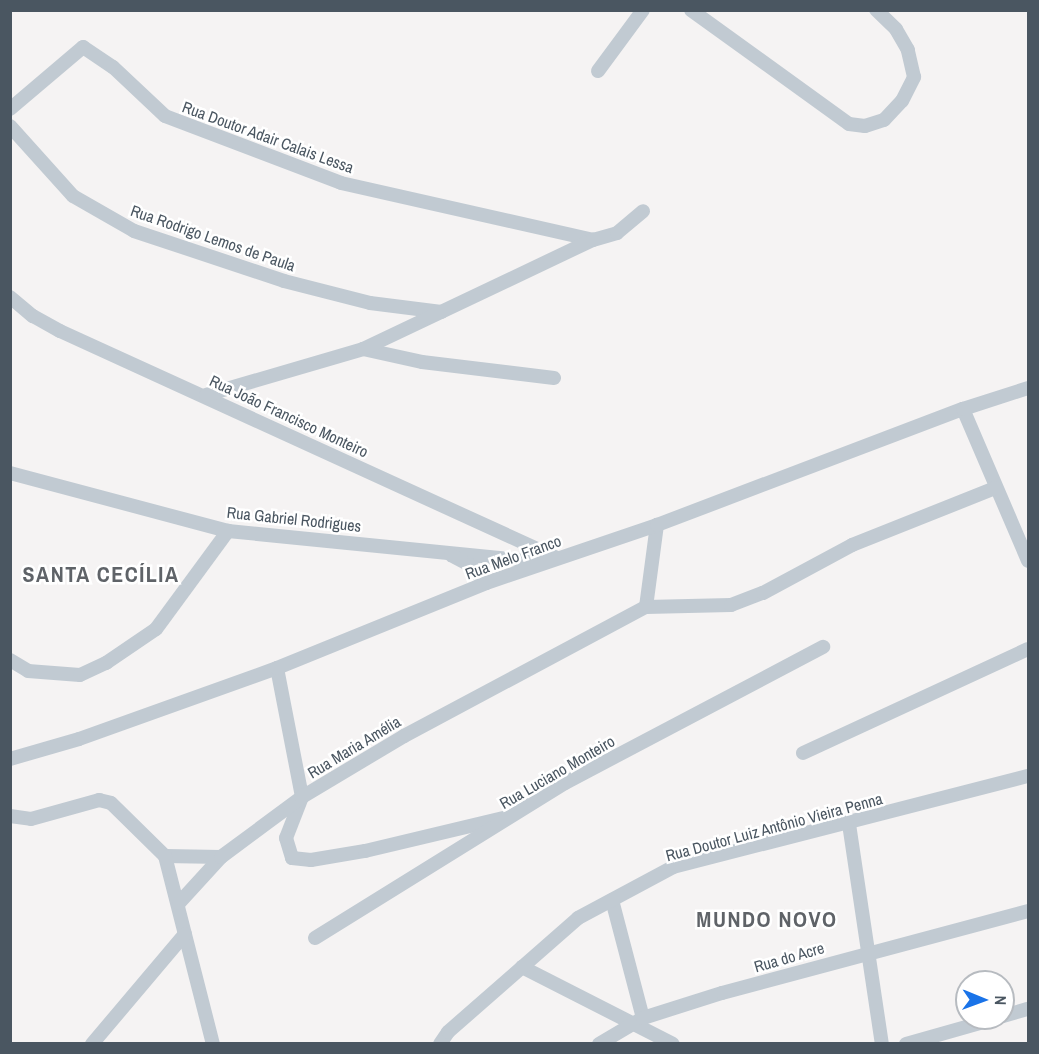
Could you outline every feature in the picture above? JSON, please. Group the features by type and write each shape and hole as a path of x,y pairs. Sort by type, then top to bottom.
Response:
{"street":[{"path":"598,71 643,10"},
{"path":"691,10 849,124 866,126 884,120 902,102 914,77 908,50 896,29 876,10"},
{"name":"Rua Doutor Adair Calais Lessa","path":"10,109 83,47 113,67 165,116 341,183 594,240"},
{"name":"Rua Rodrigo Lemos de Paula","path":"10,126 73,196 134,231 295,284 370,303 441,312"},
{"path":"206,395 363,349 594,240 616,233 642,212"},
{"name":"Rua João Francisco Monteiro","path":"10,297 60,332 206,395 551,560"},
{"path":"363,349 422,362 554,378"},
{"name":"Rua Melo Franco","path":"10,759 79,740 277,668 486,583 657,525 963,409 1029,388"},
{"path":"963,409 994,488 1029,561"},
{"name":"Rua Gabriel Rodrigues","path":"10,473 228,531 551,560"},
{"path":"657,525 646,607 731,605 763,593 815,562 994,488"},
{"path":"10,660 28,671 80,675 106,663 156,629 228,531"},
{"path":"444,551 470,565 486,583"},
{"name":"Rua Maria Amélia","path":"179,903 221,857 302,797 404,736 646,607"},
{"name":"Rua Luciano Monteiro","path":"315,938 566,783 823,647"},
{"path":"803,753 1029,649"},
{"path":"277,668 302,797 286,838 287,848 292,858 311,860 513,816"},
{"name":"Rua Doutor Luiz Antônio Vieira Penna","path":"440,1044 448,1032 578,918 673,867 849,824 1029,776"},
{"path":"10,816 31,819 99,800 111,803 165,856 179,903 213,1044"},
{"path":"849,824 882,1044"},
{"path":"165,856 221,857"},
{"path":"612,900 639,1020"},
{"name":"Rua do Acre","path":"599,1044 639,1020 869,952 1029,910"},
{"path":"92,1044 185,933"},
{"path":"522,967 639,1020 673,1044"},
{"path":"906,1044 956,1030"}],"district":[{"name":"SANTA CECÍLIA","path":"101,575"},
{"name":"MUNDO NOVO","path":"767,920"}]}
